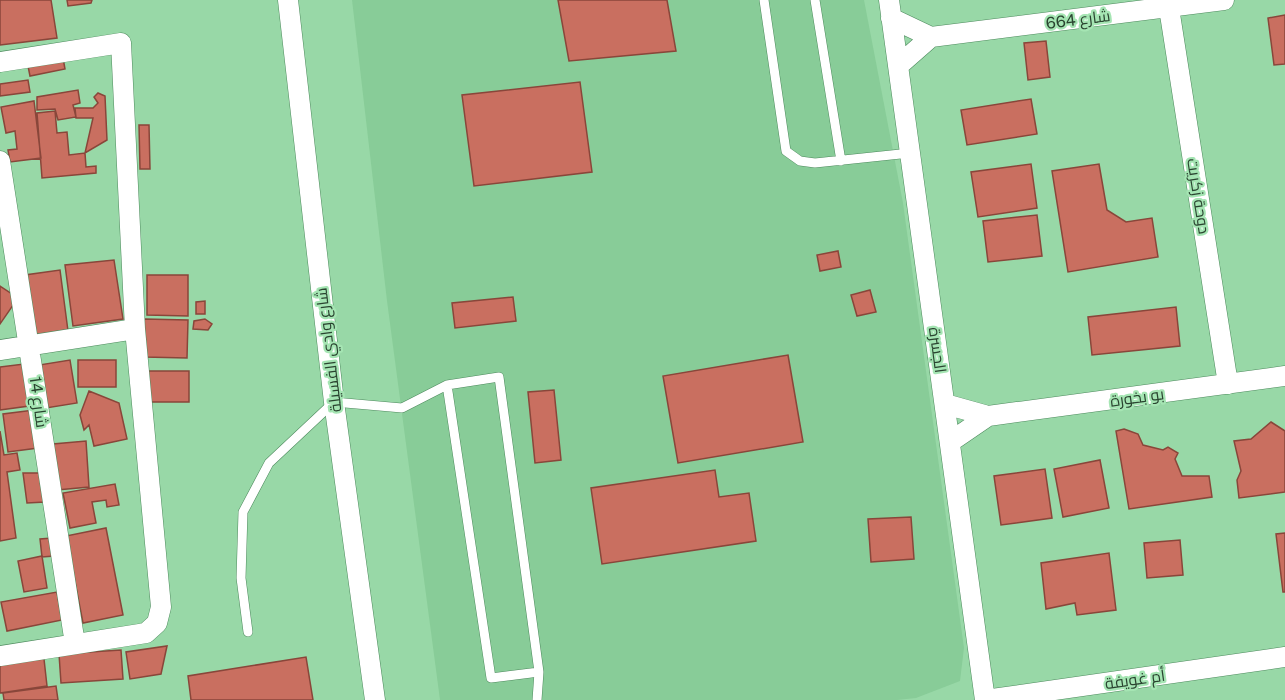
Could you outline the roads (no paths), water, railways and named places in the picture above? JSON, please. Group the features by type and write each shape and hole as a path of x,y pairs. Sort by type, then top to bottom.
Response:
{"street":[{"name":"شارع وادي الفسيلة","path":"288,0 334,402 375,700"},
{"name":"شارع 664","path":"931,37 1224,0"},
{"name":"دوحة زكريت","path":"1169,8 1228,384"},
{"path":"890,9 931,37 898,66"},
{"name":"الجسرة","path":"890,9 985,700"},
{"path":"0,62 121,43 135,329 161,607 157,623 146,633 0,656"},
{"name":"شارع 14","path":"0,161 75,644"},
{"path":"0,350 135,329"},
{"name":"بو بخورة","path":"945,404 988,416 1285,376"},
{"name":"بو بخورة","path":"950,442 988,416"},
{"name":"أم غويفة","path":"985,700 1285,657"}],"lane":[{"path":"764,0 786,151 800,161 841,161 910,153"},
{"path":"815,0 841,161"},
{"path":"248,632 241,578 243,512 269,464 334,402 402,408 447,385 499,377 539,672 537,700"},
{"path":"447,385 491,678 539,672"}]}
